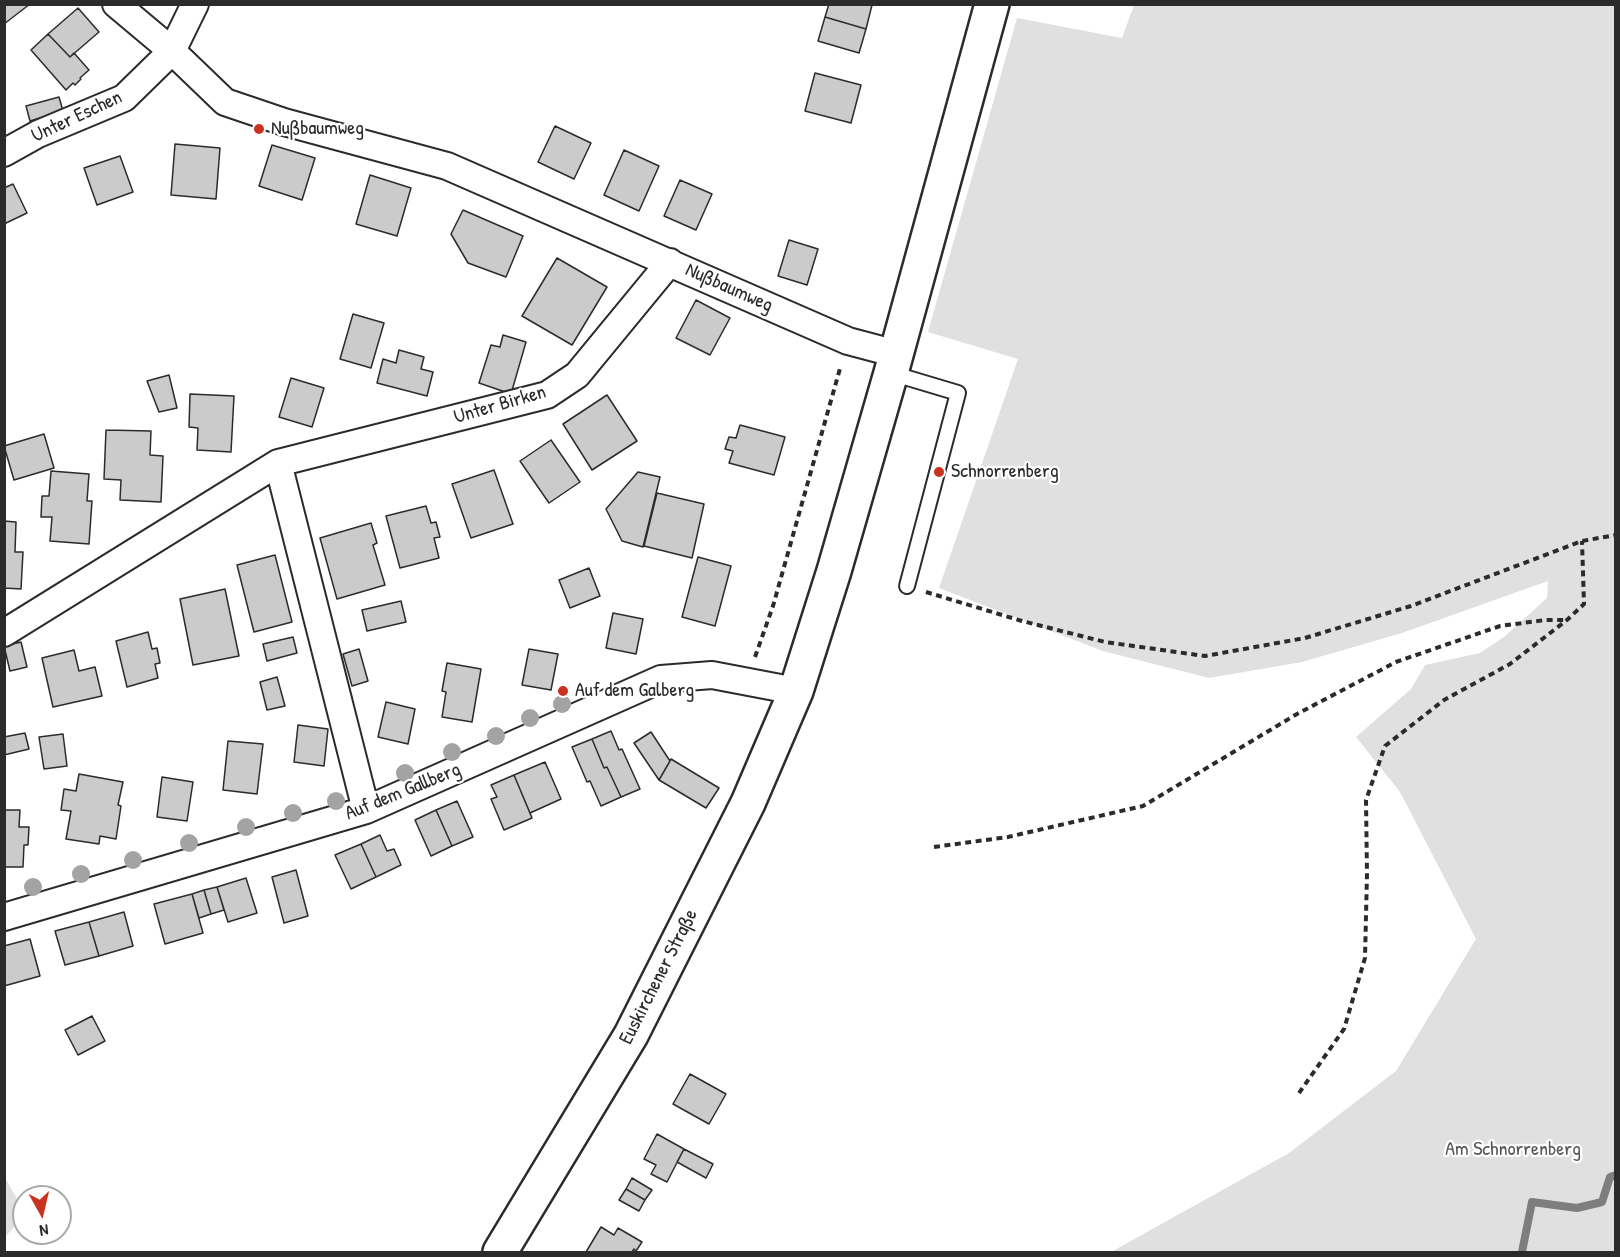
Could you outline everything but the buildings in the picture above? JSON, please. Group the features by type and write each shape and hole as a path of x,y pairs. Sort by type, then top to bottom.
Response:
{"main road":[{"path":"796,691 834,571 894,363 992,4"},
{"name":"Euskirchener Straße","path":"500,1252 630,1035 748,803 796,691"}],"street":[{"name":"Nußbaumweg","path":"116,4 172,51 225,102 284,122 447,166 670,262 894,363"},
{"name":"Unter Eschen","path":"4,153 38,134 124,98 172,51 195,4"},
{"name":"Unter Birken","path":"4,633 278,462 547,394 577,375 670,262"},
{"path":"278,462 366,810"},
{"name":"Auf dem Gallberg","path":"4,917 366,810 661,679 712,675 796,691"}],"lane":[{"path":"894,363 958,393 907,586"}],"path":[{"path":"746,681 773,606 848,341"},
{"path":"907,586 1022,621 1105,642 1205,656 1305,638 1411,606 1582,541 1616,535"},
{"path":"1299,1093 1344,1029 1365,958 1366,800 1385,746 1444,700 1510,664 1568,620 1584,604 1582,541"},
{"path":"934,847 1008,837 1143,806 1297,714 1396,662 1500,626 1545,620 1568,620"}],"green space":[{"name":"Am Schnorrenberg","path":"1134,5 1615,5 1615,1252 1111,1252 1289,1153 1396,1071 1476,939 1400,792 1356,737 1411,689 1425,665 1480,653 1504,637 1547,598 1548,581 1402,633 1302,662 1209,678 1103,651 939,588 1018,359 928,332 1017,18 1122,38"},
{"path":"4,1176 12,1190 12,1229 5,1237"}],"waterway":[{"path":"1522,1252 1532,1202 1577,1208 1602,1202 1610,1177 1616,1175"}],"place":[{"name":"Nußbaumweg","path":"259,129"},
{"name":"Schnorrenberg","path":"939,472"},
{"name":"Auf dem Galberg","path":"563,691"}]}
